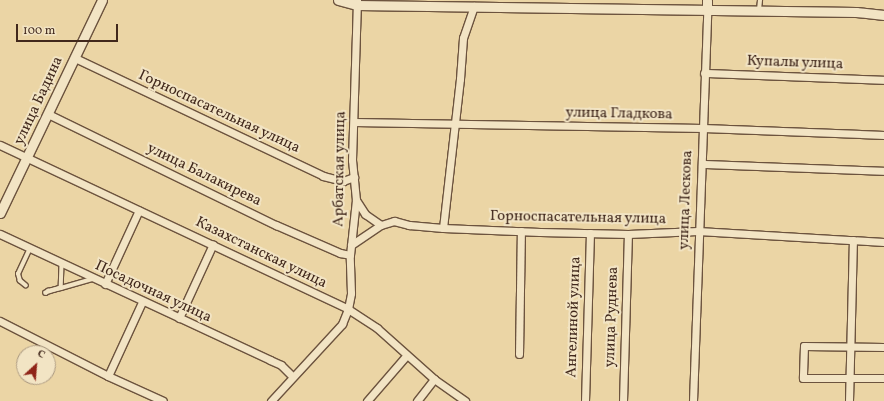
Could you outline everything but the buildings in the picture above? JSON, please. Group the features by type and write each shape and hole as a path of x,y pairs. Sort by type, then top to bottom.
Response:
{"street":[{"name":"улица Бадина","path":"0,213 102,0"},
{"path":"338,0 474,6 856,12 884,15"},
{"name":"улица Лескова","path":"693,401 707,0"},
{"name":"Арбатская улица","path":"271,401 292,376 342,324 348,309 351,293 350,255 356,200 352,160 357,2"},
{"path":"443,228 460,79 463,38 474,6"},
{"name":"Горноспасательная улица","path":"75,58 323,176 343,181 354,177"},
{"name":"Купалы улица","path":"704,73 884,80"},
{"name":"улица Балакирева","path":"48,114 276,225 340,253 350,255"},
{"name":"улица Гладкова","path":"354,122 702,128 884,135"},
{"name":"Казахстанская улица","path":"0,145 213,244 348,309 378,328 406,356 434,379 465,401"},
{"path":"702,164 884,171"},
{"path":"351,245 381,225 365,214 356,200"},
{"path":"105,284 139,210"},
{"name":"Горноспасательная улица","path":"381,225 394,221 409,225 443,228 628,234 698,231 884,242"},
{"path":"519,354 521,231"},
{"name":"Ангелиной улица","path":"585,401 590,233"},
{"name":"Посадочная улица","path":"0,234 142,302 281,365 292,376"},
{"name":"улица Руднева","path":"623,401 628,234"},
{"path":"849,401 853,240"},
{"path":"179,318 213,244"},
{"path":"108,376 142,302"},
{"path":"0,321 108,376 163,401"},
{"path":"884,347 804,346 804,378 884,378"},
{"path":"367,401 406,356"},
{"path":"417,401 434,379"}],"lane":[{"path":"759,11 760,0"},
{"path":"26,286 20,281 18,274 30,248"},
{"path":"62,264 61,288 94,279"}]}
